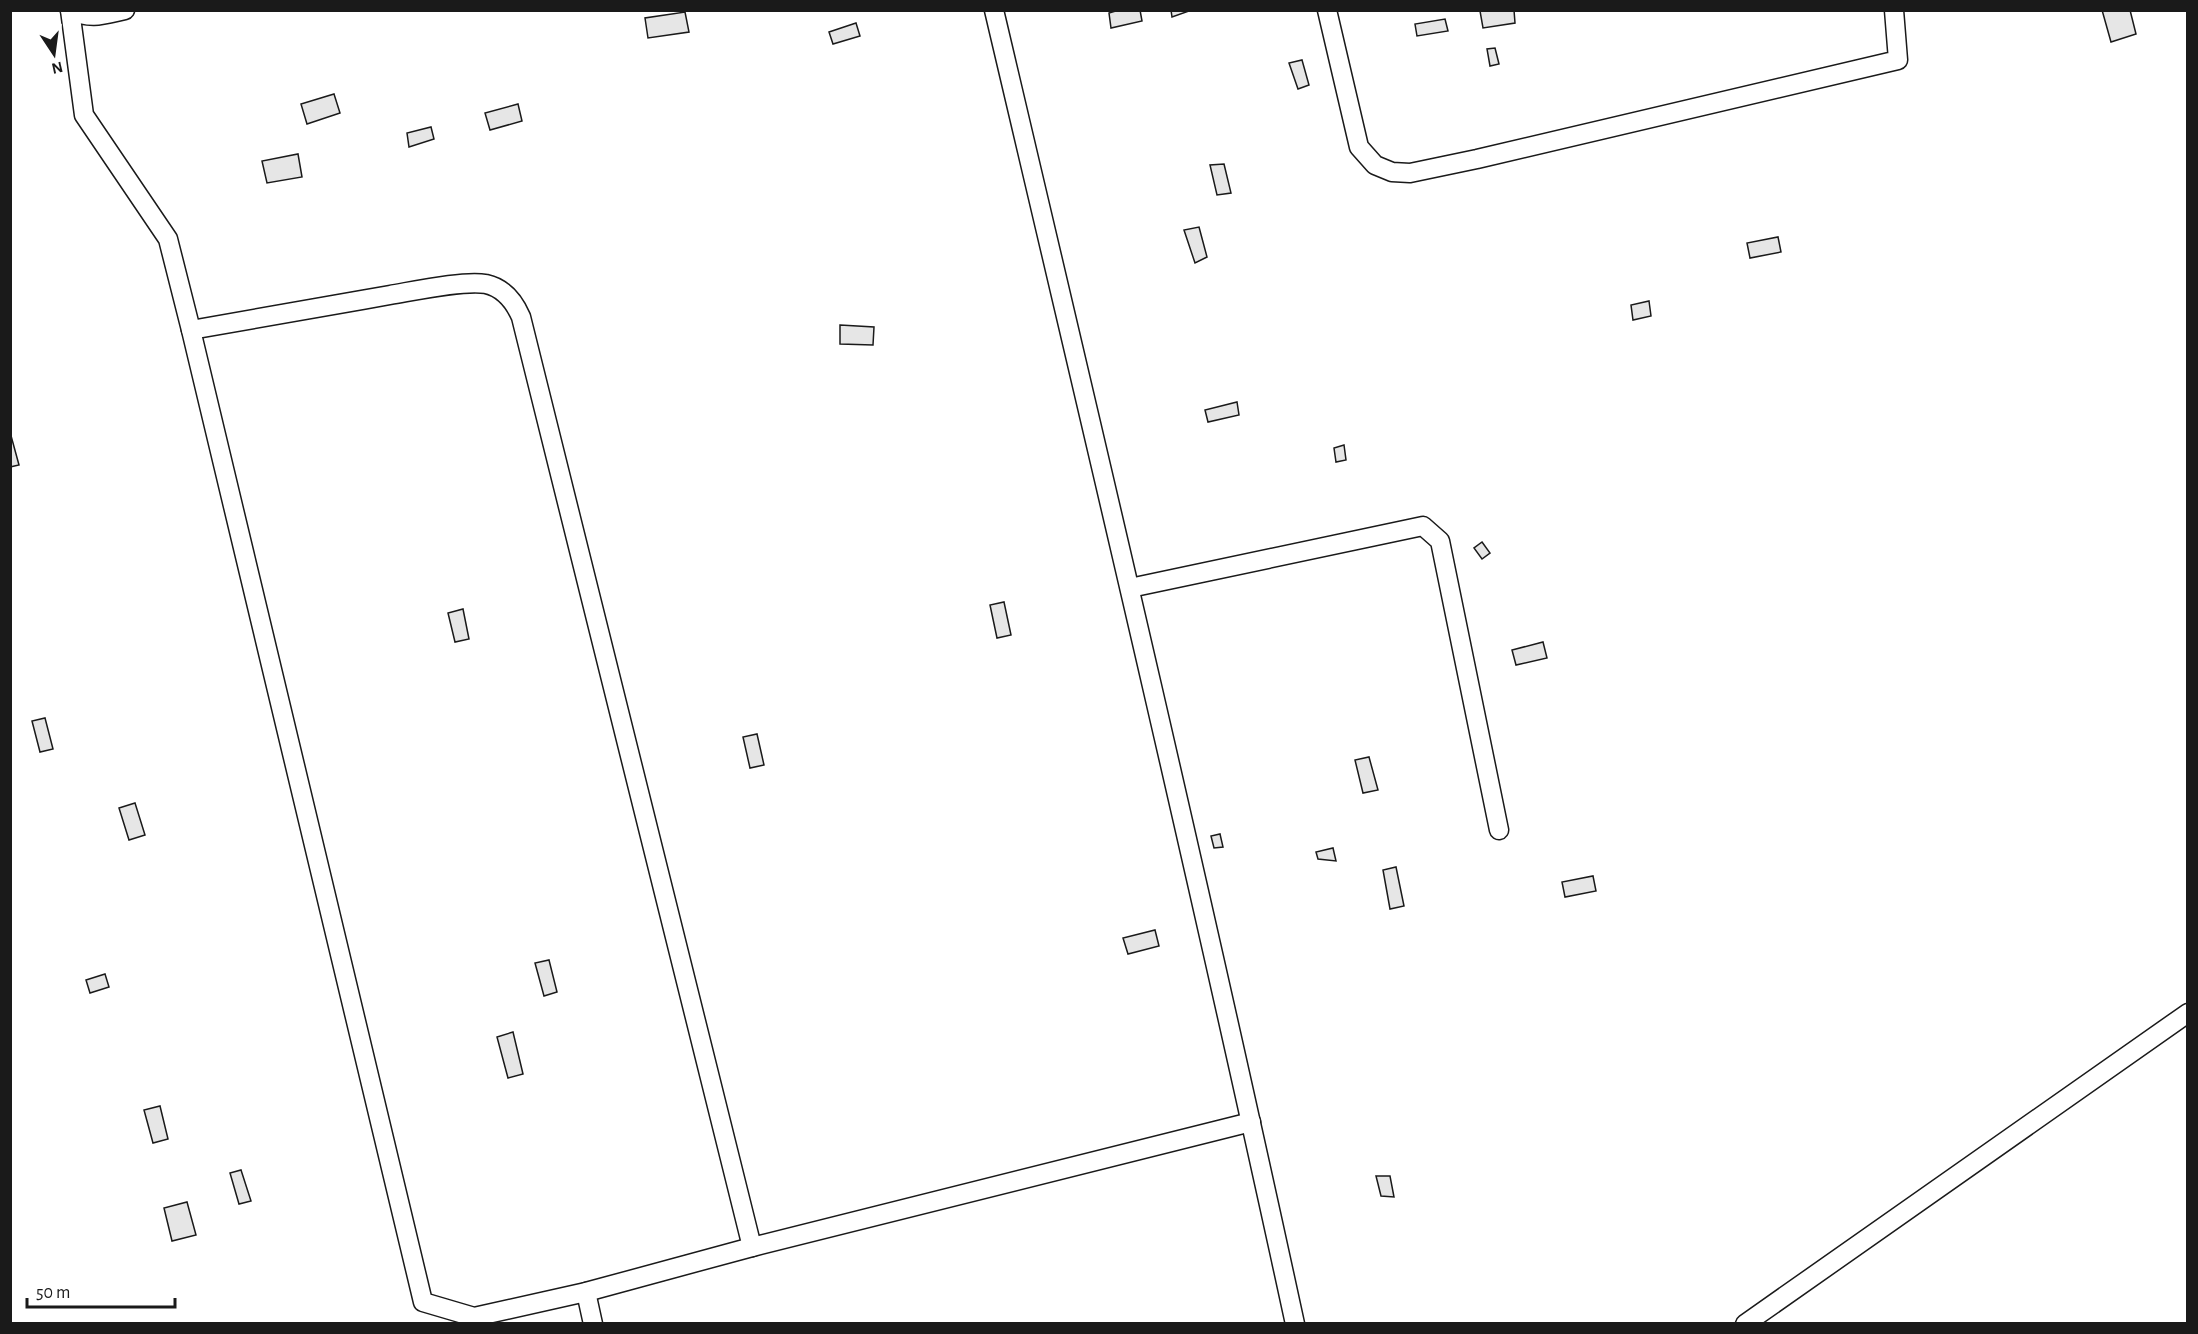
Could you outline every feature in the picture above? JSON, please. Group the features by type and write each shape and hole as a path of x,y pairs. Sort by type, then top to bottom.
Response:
{"street":[{"path":"70,10 94,17 125,10"},
{"path":"70,10 84,115 168,239 423,1302 474,1317 586,1292 1251,1122"},
{"path":"994,10 1130,588 1295,1323"},
{"path":"1327,10 1359,147 1375,165 1392,172 1410,173 1898,60 1894,10"},
{"path":"191,330 423,289 473,283 498,288 516,305 521,317 752,1248"},
{"path":"1130,588 1423,526 1440,541 1499,830"},
{"path":"1745,1323 2187,1013"},
{"path":"586,1292 593,1323"}],"building":[{"path":"1119,10 1140,10 1142,21 1111,28 1109,13"},
{"path":"1171,10 1189,10 1189,11 1172,17"},
{"path":"1514,10 1515,23 1483,28 1480,11"},
{"path":"2102,10 2130,10 2136,34 2111,42"},
{"path":"685,12 689,32 648,38 645,18"},
{"path":"1445,19 1448,31 1417,36 1415,24"},
{"path":"856,23 860,36 833,44 829,32"},
{"path":"1495,48 1499,64 1490,66 1487,49"},
{"path":"1302,60 1309,85 1298,89 1289,63"},
{"path":"334,94 340,113 307,124 301,104"},
{"path":"518,104 522,121 490,130 485,113"},
{"path":"431,127 434,139 409,147 407,133"},
{"path":"298,154 302,177 267,183 262,161"},
{"path":"1224,164 1231,193 1217,195 1210,165"},
{"path":"1199,227 1207,257 1195,263 1184,230"},
{"path":"1778,237 1781,252 1750,258 1747,243"},
{"path":"1649,301 1651,316 1633,320 1631,305"},
{"path":"840,325 874,327 873,345 840,344"},
{"path":"1237,402 1239,415 1208,422 1205,410"},
{"path":"10,432 19,465 10,467"},
{"path":"1344,445 1346,460 1336,462 1334,448"},
{"path":"1482,542 1490,553 1482,559 1474,548"},
{"path":"1004,602 1011,635 997,638 990,605"},
{"path":"463,609 469,639 455,642 448,613"},
{"path":"1543,642 1547,658 1516,665 1512,650"},
{"path":"45,718 53,749 40,752 32,721"},
{"path":"757,734 764,765 750,768 743,737"},
{"path":"1369,757 1378,790 1363,793 1355,760"},
{"path":"135,803 145,835 129,840 119,808"},
{"path":"1220,834 1223,847 1214,848 1211,836"},
{"path":"1333,848 1336,861 1318,859 1316,852"},
{"path":"1396,867 1404,906 1390,909 1383,870"},
{"path":"1593,876 1596,891 1565,897 1562,882"},
{"path":"1155,930 1159,946 1128,954 1123,938"},
{"path":"549,960 557,992 544,996 535,963"},
{"path":"105,974 109,987 90,993 86,980"},
{"path":"513,1032 523,1074 508,1078 497,1037"},
{"path":"160,1106 168,1139 153,1143 144,1110"},
{"path":"241,1170 251,1201 239,1204 230,1173"},
{"path":"1376,1176 1390,1176 1394,1197 1381,1196"},
{"path":"187,1202 196,1235 172,1241 164,1208"}]}
